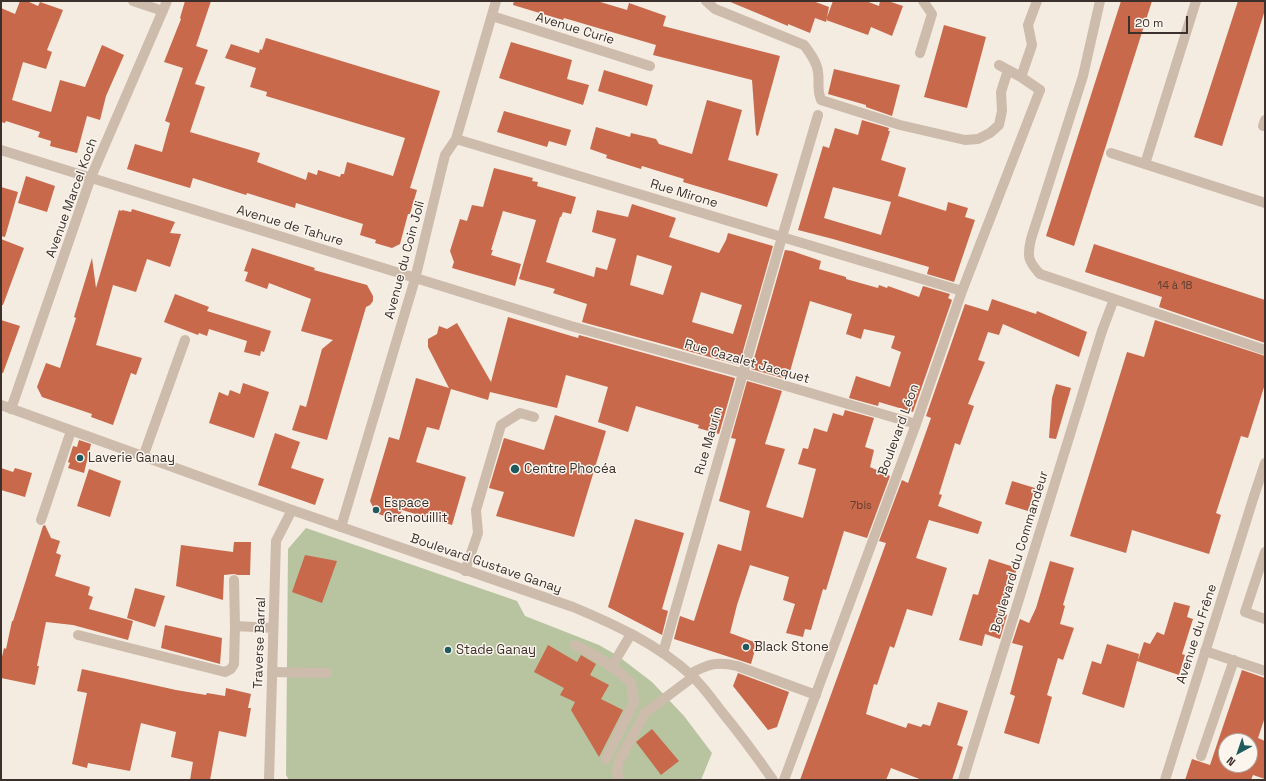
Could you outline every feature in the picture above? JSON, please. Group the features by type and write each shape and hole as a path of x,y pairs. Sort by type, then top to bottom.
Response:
{"street":[{"path":"133,1 163,11"},
{"name":"Avenue Marcel Koch","path":"11,409 91,177 167,1"},
{"name":"Avenue du Coin Joli","path":"341,527 416,278 445,155 456,139 496,1"},
{"path":"706,1 715,9 804,45 813,55 818,72 817,91 821,100 900,125 965,140 978,139 990,133 999,125 1002,112 1001,92 1003,68 1021,76 1032,44 1028,25 1037,1"},
{"path":"920,53 932,14 923,1"},
{"path":"1100,1 1083,76 1029,250 1030,263 1040,274 1265,350"},
{"path":"1145,164 1196,1"},
{"name":"Avenue Curie","path":"492,16 650,66"},
{"name":"Boulevard Léon","path":"784,780 916,424 962,291 1040,90 1021,76"},
{"path":"782,237 818,115"},
{"path":"1265,120 1263,126 1265,126"},
{"name":"Rue Mirone","path":"456,139 962,291"},
{"name":"Avenue de Tahure","path":"1,150 571,326"},
{"path":"1111,154 1265,203"},
{"name":"Rue Maurin","path":"662,653 782,237"},
{"name":"Boulevard du Commandeur","path":"964,780 1102,331 1114,299"},
{"name":"Rue Cazalet Jacquet","path":"571,326 742,373 916,424"},
{"path":"143,457 185,340"},
{"name":"Boulevard Gustave Ganay","path":"1,405 292,510 465,571 573,607 608,622 662,653 691,675 704,688 748,744 773,780"},
{"path":"465,571 478,533 476,510 501,425 520,413 534,417"},
{"path":"41,520 71,431"},
{"name":"Avenue du Frêne","path":"1164,780 1254,496 1263,475 1265,463"},
{"name":"Traverse Barral","path":"269,780 276,542 292,510"},
{"path":"1265,552 1245,612 1265,619"},
{"path":"78,636 225,672 231,669 234,664 234,580"},
{"path":"235,626 273,628"},
{"path":"612,666 631,634"},
{"path":"575,645 599,657 631,682 634,702 606,759"},
{"path":"1205,651 1265,671"},
{"path":"1201,756 1234,660"},
{"path":"619,780 617,771 619,760 645,713 691,675 704,667 714,664 726,664 816,695"},
{"path":"272,672 327,673"}],"green space":[{"name":"Stade Ganay","path":"306,528 517,601 525,616 599,645 618,656 652,682 684,716 712,753 701,780 289,780 286,775 288,549"}],"building":[{"path":"20,1 27,1 38,6 40,2 63,10 47,50 52,52 46,69 23,62 12,100 51,112 60,80 85,87 102,45 124,55 106,96 100,120 87,116 77,153 50,146 51,141 38,137 40,132 6,121 5,123 1,122 1,8 15,14"},
{"path":"185,1 211,1 196,46 208,50 195,84 205,87 190,132 260,153 257,162 306,180 308,172 317,175 318,170 340,177 341,174 344,174 347,162 393,176 405,138 266,96 267,92 250,87 256,68 225,58 231,44 259,53 260,49 262,50 266,38 440,91 410,188 417,190 410,214 408,214 400,244 392,248 375,243 376,240 360,235 363,224 296,203 295,208 247,193 246,195 193,178 190,188 127,169 135,144 162,152 170,123 165,121 183,68 164,62 181,19"},
{"path":"514,1 597,1 627,10 629,3 666,16 663,26 780,56 758,136 756,135 752,80 653,55 656,45 564,18 563,20 513,5"},
{"path":"728,1 813,1 829,7 826,22 815,18 810,33 788,24 788,26"},
{"path":"833,1 866,1 879,6 880,1 888,1 903,6 892,36 871,27 868,35 826,20"},
{"path":"1121,1 1152,1 1074,246 1046,236"},
{"path":"1238,1 1265,1 1265,10 1222,146 1194,137"},
{"path":"944,25 986,37 967,108 924,97"},
{"path":"511,42 572,60 567,79 589,85 583,105 499,78"},
{"path":"834,69 900,85 892,116 866,107 866,105 828,94"},
{"path":"604,70 653,85 647,106 598,91"},
{"path":"707,100 742,110 728,160 778,174 767,207 683,182 684,179 642,166 641,169 606,158 607,155 590,149 596,127 630,137 631,133 656,139 659,144 692,154"},
{"path":"504,111 571,130 566,146 549,141 547,147 497,132"},
{"path":"862,120 889,128 888,131 890,131 881,160 906,168 898,196 946,211 948,202 968,208 965,217 975,220 954,282 927,274 929,267 798,230 823,146 829,148 835,128 858,135","holes":["833,187 891,202 881,235 824,218"]},
{"path":"494,168 533,178 532,181 538,182 537,186 576,197 571,214 563,212 560,217 546,262 594,277 596,267 607,270 616,239 592,232 597,210 628,217 632,204 676,218 669,237 719,253 728,233 773,246 739,365 582,322 587,304 553,293 555,289 519,279 536,220 503,211 491,250 493,250 491,255 521,264 515,286 452,268 454,262 450,251 460,219 467,221 472,205 483,207","holes":["637,255 672,266 663,295 630,285","701,292 742,305 733,334 692,322"]},
{"path":"26,176 55,186 47,212 18,203"},
{"path":"1,187 18,192 5,237 1,236"},
{"path":"132,209 175,222 170,233 181,234 170,267 147,259 136,292 113,285 96,345 142,358 136,375 131,373 113,425 91,417 92,414 42,397 37,387 46,363 60,368 76,318 74,317 92,258 96,288 119,210 131,212"},
{"path":"1,239 24,248 3,305 1,305"},
{"path":"1094,244 1265,300 1265,343 1159,307 1162,297 1085,272"},
{"path":"252,248 315,268 314,270 367,285 373,296 373,301 366,307 327,440 292,430 300,405 306,407 322,349 333,340 301,331 311,299 269,283 267,289 245,281 248,272 244,271"},
{"path":"785,250 821,261 819,269 846,277 846,279 878,288 879,285 887,288 888,286 919,297 923,286 950,294 948,298 952,300 913,412 879,402 878,406 849,398 856,376 890,387 901,352 891,348 895,336 864,329 861,339 846,334 852,314 810,301 789,375 787,375 786,379 751,369"},
{"path":"175,294 209,307 207,311 271,331 264,352 261,351 260,356 244,352 247,341 209,329 207,336 199,333 198,335 164,322"},
{"path":"992,299 1036,314 1037,311 1087,332 1079,357 1003,324 999,335 988,332 978,360 985,362 968,404 974,406 960,445 955,443 939,494 942,495 938,506 982,522 978,534 929,520 916,558 947,568 932,616 907,609 894,648 890,646 877,685 874,684 866,714 906,728 908,723 921,727 923,724 930,726 938,702 968,711 957,745 963,747 952,780 922,780 891,768 886,780 800,780 886,543 879,541 902,480 908,483 931,418 926,416 965,304 988,311"},
{"path":"508,317 578,338 579,335 735,378 719,434 698,428 699,425 636,406 628,432 598,422 608,387 566,375 557,408 490,392 488,400 451,389 439,430 427,427 416,462 466,477 452,525 402,510 398,521 376,513 370,501 389,437 399,440 416,378 449,388 428,347 428,339 437,334 439,326 447,329 457,323 491,382"},
{"path":"1,320 20,326 3,373 1,373"},
{"path":"1155,320 1265,356 1265,384 1248,438 1241,436 1216,513 1221,515 1209,554 1132,530 1126,553 1070,536 1127,352 1144,357"},
{"path":"747,381 782,391 765,444 785,449 766,507 803,518 816,469 798,464 803,448 808,449 814,428 827,432 833,413 843,416 845,410 874,418 865,447 874,450 870,467 890,476 867,538 844,531 826,590 823,589 811,630 805,629 803,637 786,633 795,604 783,600 789,577 750,565 730,633 757,643 751,664 674,639 680,616 694,621 718,544 741,551 750,511 719,501 736,439 731,438"},
{"path":"243,383 269,392 254,438 209,423 219,392 228,396 230,390 240,394"},
{"path":"1056,384 1071,388 1056,439 1049,438 1052,398"},
{"path":"555,415 606,431 574,537 496,516 504,492 489,488 504,438 544,450"},
{"path":"275,433 300,442 291,468 324,479 315,505 258,485"},
{"path":"79,440 91,444 84,473 68,468 70,463 68,462 73,446 77,447"},
{"path":"1,468 13,472 15,468 32,473 25,497 1,490"},
{"path":"89,469 121,481 110,517 77,506"},
{"path":"1012,481 1035,488 1028,511 1005,504"},
{"path":"635,519 684,533 662,609 668,611 662,635 608,607"},
{"path":"45,525 51,538 60,541 56,553 61,555 55,576 90,587 88,595 93,597 89,609 133,621 128,640 73,625 46,622 37,666 39,666 35,685 1,678 1,661 4,648 6,649 12,621 43,526"},
{"path":"234,542 251,542 250,575 224,575 223,600 176,586 181,545 233,552"},
{"path":"305,555 337,561 322,603 292,592"},
{"path":"989,559 1017,568 1002,614 1007,615 1000,639 985,634 982,646 959,640 973,594 978,595"},
{"path":"1050,561 1074,568 1063,605 1065,606 1060,624 1074,628 1063,660 1058,658 1047,695 1052,697 1039,744 1004,733 1015,696 1010,694 1023,646 1012,643 1020,619 1029,623 1036,608"},
{"path":"135,588 165,596 155,627 127,618"},
{"path":"1174,602 1190,606 1187,617 1193,619 1182,654 1185,655 1179,675 1137,661 1124,708 1082,694 1092,661 1101,664 1107,644 1139,654 1138,660 1144,642 1150,644 1157,632 1164,635"},
{"path":"165,625 222,638 220,664 161,648"},
{"path":"548,645 577,662 581,655 596,664 590,675 609,685 601,699 623,710 599,757 571,710 575,702 560,695 564,688 534,672"},
{"path":"82,669 176,690 206,695 207,693 225,696 226,688 251,694 248,708 251,708 246,737 219,731 210,780 190,780 193,762 171,757 176,732 141,723 130,771 88,763 87,768 72,764 87,693 77,691"},
{"path":"1242,670 1265,678 1265,717 1258,738 1258,733 1221,733"},
{"path":"738,673 789,692 777,727 768,730 733,686"},
{"path":"652,729 679,761 661,775 636,742"},
{"path":"1258,738 1265,741 1265,779 1253,775 1251,780 1185,780 1192,759 1210,765 1218,741 1218,773 1258,773"}],"place":[{"name":"Laverie Ganay","path":"80,458"},
{"name":"Centre Phocéa","path":"515,469"},
{"name":"Espace Grenouillit","path":"376,510"},
{"name":"Black Stone","path":"746,647"},
{"name":"Stade Ganay","path":"448,650"}]}
